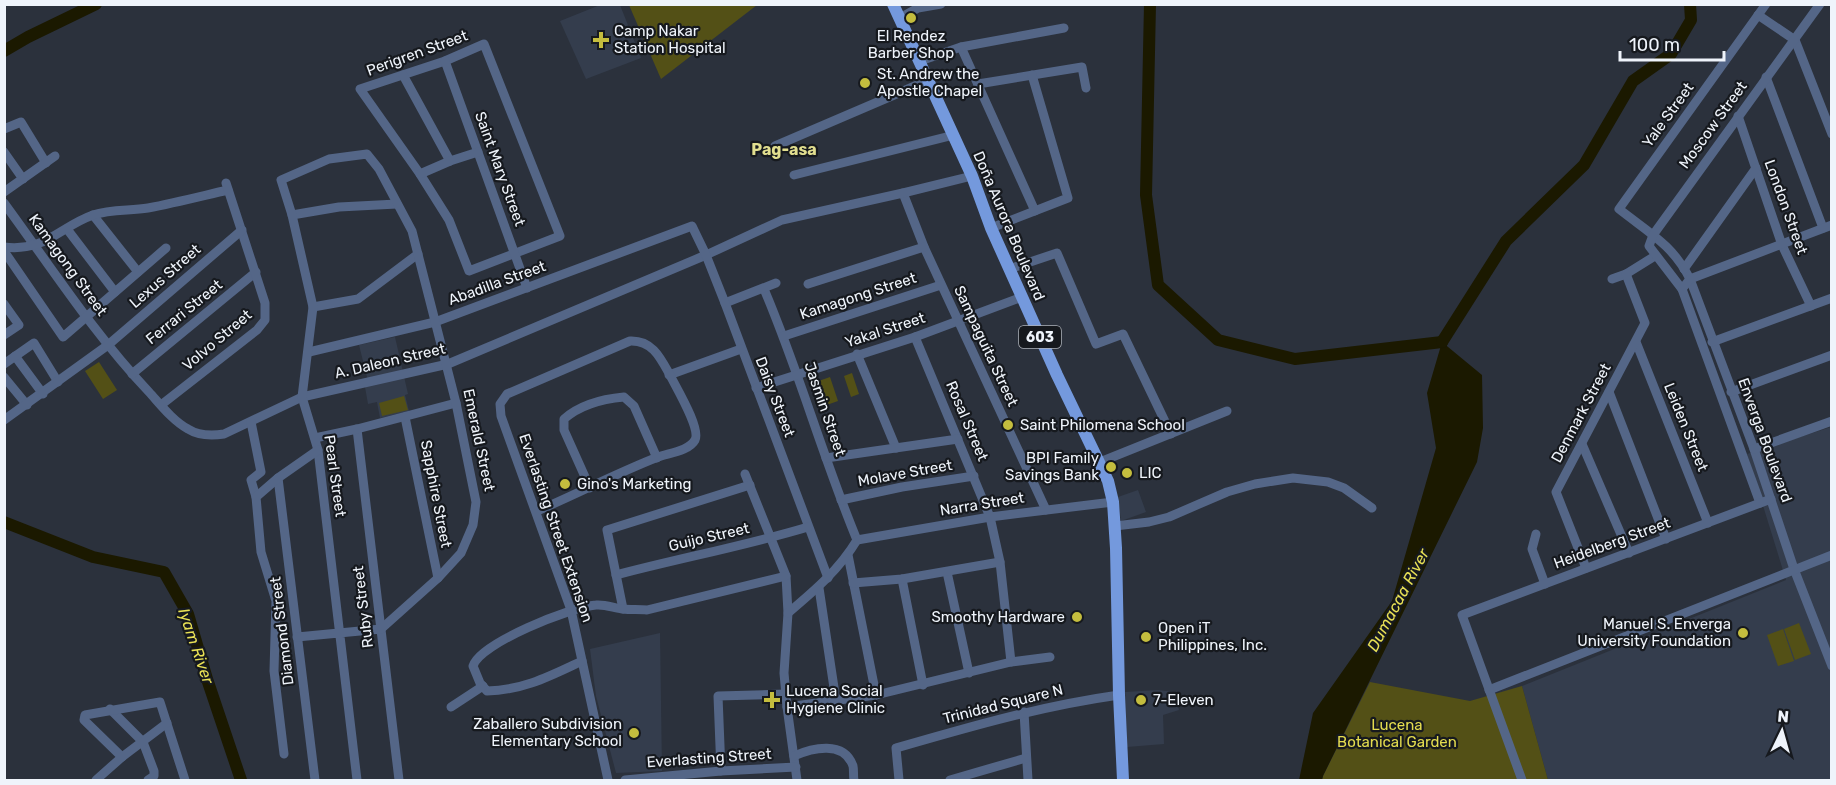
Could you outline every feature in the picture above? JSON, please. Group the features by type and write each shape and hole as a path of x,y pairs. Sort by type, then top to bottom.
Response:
{"main road":[{"name":"Doña Aurora Boulevard","path":"893,4 972,176 1009,269 1108,482 1115,526 1123,780"}],"street":[{"path":"900,18 918,8 941,4"},
{"name":"Yale Street","path":"1653,235 1619,209 1766,4"},
{"name":"Moscow Street","path":"1653,235 1820,4"},
{"path":"1758,15 1795,40 1832,134"},
{"path":"920,61 961,47 1064,28"},
{"name":"Perigren Street","path":"420,174 360,89 484,45 560,236 514,254"},
{"path":"961,47 1035,211"},
{"name":"Saint Mary Street","path":"444,61 527,288"},
{"path":"978,84 1082,67 1086,88"},
{"path":"403,75 450,161"},
{"path":"991,228 1068,198 1032,75"},
{"path":"1683,289 1690,279 1827,226 1766,77"},
{"path":"775,146 929,80"},
{"name":"London Street","path":"1738,116 1782,245 1811,306"},
{"path":"4,129 21,122 46,163"},
{"path":"794,176 954,135"},
{"path":"4,152 23,179"},
{"path":"478,152 420,174 448,220 469,271 514,254"},
{"name":"Emerald Street","path":"281,180 329,159 367,154 379,169 412,231 448,364 476,502 473,525 461,553 438,578 381,629"},
{"path":"4,192 56,156"},
{"path":"1684,269 1756,168"},
{"name":"A. Daleon Street","path":"108,345 161,405 186,428 204,435 224,435 302,397 448,364 706,255 782,220 903,194 972,176"},
{"name":"Pearl Street","path":"281,180 292,214 313,307 302,397 318,450 357,780"},
{"name":"Volvo Street","path":"93,215 149,207 227,186 256,272 266,313 262,324 161,405"},
{"name":"Sampaguita Street","path":"903,194 941,285 1046,510"},
{"path":"292,214 339,207 397,204"},
{"name":"Kamagong Street","path":"5,206 108,345"},
{"path":"4,249 34,246 93,215 138,272"},
{"name":"Daisy Street","path":"692,226 725,303 828,578"},
{"name":"Abadilla Street","path":"309,352 435,322 692,226"},
{"path":"67,229 115,292"},
{"name":"Lexus Street","path":"6,416 43,394 108,345 242,230"},
{"path":"1653,235 1649,246 1683,289 1760,503"},
{"name":"Enverga Boulevard","path":"1653,235 1669,248 1690,279 1754,449 1794,569 1831,666 1832,677"},
{"path":"808,284 924,247"},
{"path":"4,249 63,337 166,248"},
{"path":"1009,269 1057,253 1096,344 1123,334 1171,434"},
{"path":"313,307 358,299 418,254"},
{"path":"1612,279 1626,274 1655,256"},
{"name":"Ferrari Street","path":"132,374 256,272"},
{"name":"Denmark Street","path":"1586,568 1556,492 1646,322 1626,274"},
{"path":"725,303 777,283"},
{"name":"Kamagong Street","path":"784,336 941,285"},
{"name":"Jasmin Street","path":"764,289 784,336 796,376 857,540"},
{"name":"Yakal Street","path":"756,387 915,337 1022,297"},
{"path":"1712,342 1832,298"},
{"path":"4,335 19,325 5,306"},
{"name":"Rosal Street","path":"915,337 990,517 1000,562 1011,662"},
{"name":"Everlasting Street Extension","path":"608,780 571,610 501,416 500,404 507,394 630,341 641,341 650,345 669,375"},
{"name":"Leiden Street","path":"1636,342 1707,523"},
{"path":"4,364 34,343 58,382"},
{"path":"537,511 657,458 688,447 695,440 696,434 692,419 669,375 741,349"},
{"path":"857,354 896,448"},
{"path":"1731,392 1832,355"},
{"path":"15,356 43,394"},
{"path":"4,377 27,405"},
{"path":"1609,392 1666,539"},
{"path":"590,488 564,430 564,419 572,412 606,399 624,398 634,406 657,458"},
{"path":"315,438 456,403"},
{"path":"1100,462 1227,411"},
{"name":"Sapphire Street","path":"405,417 438,578"},
{"path":"1754,449 1832,421"},
{"path":"251,422 261,472 250,480 256,497 261,552 276,601 274,671 284,754"},
{"name":"Ruby Street","path":"357,429 399,780"},
{"path":"826,458 958,439"},
{"path":"1582,444 1629,553"},
{"path":"256,497 278,478 318,450"},
{"path":"745,474 786,576 788,613 784,658 787,706 797,780"},
{"name":"Molave Street","path":"841,500 902,487 974,476"},
{"name":"Diamond Street","path":"278,478 315,780"},
{"path":"1115,526 1169,517 1227,492 1255,484 1293,478 1328,482 1344,488 1372,508"},
{"path":"623,609 607,530 750,484"},
{"name":"Heidelberg Street","path":"1489,690 1462,615 1771,499"},
{"name":"Narra Street","path":"857,540 990,517 1113,502"},
{"name":"Guijo Street","path":"616,575 771,538 808,526"},
{"path":"1536,534 1532,549 1545,584"},
{"path":"788,613 819,588 848,555 857,540"},
{"path":"848,555 876,695"},
{"path":"1522,780 1489,690 1832,555"},
{"path":"853,583 902,579 1000,562"},
{"path":"947,572 969,673"},
{"path":"582,661 527,686 488,691 473,666 475,660 506,637 571,610 597,604 623,609 647,610 786,576"},
{"path":"902,579 923,685"},
{"path":"819,588 836,701"},
{"path":"297,637 381,629"},
{"path":"787,706 876,695 1011,662 1050,657"},
{"path":"451,707 483,686"},
{"path":"721,771 718,696 786,694"},
{"name":"Trinidad Square N","path":"899,780 896,748 1024,712 1067,702 1119,695"},
{"path":"122,757 84,720 85,715 160,702 185,780"},
{"path":"110,709 143,742 154,771 153,776 148,780"},
{"path":"1024,712 1028,780"},
{"path":"96,780 122,757 168,723"},
{"path":"794,756 809,749 837,749 853,766 854,780"},
{"path":"950,780 1026,758"},
{"name":"Everlasting Street","path":"625,780 710,777 721,771 796,767"}],"shaded area":[{"name":"Camp Nakar Station Hospital","path":"600,5 620,5 641,58 586,79 560,21"},
{"path":"395,337 408,394 405,395 409,411 380,418 377,402 368,404 365,387 369,385 359,345"},
{"name":"Manuel S. Enverga University Foundation","path":"1831,427 1831,780 1548,780 1522,686 1786,580 1747,454"},
{"path":"1138,490 1146,512 1121,521 1118,497"},
{"name":"Zaballero Subdivision Elementary School","path":"660,633 662,771 616,773 596,696 590,649"},
{"path":"1158,690 1174,692 1179,710 1163,715 1164,744 1127,747 1125,692"}],"green space":[{"path":"629,5 757,5 661,79"},
{"path":"99,362 117,390 103,399 85,371"},
{"path":"852,373 859,394 851,397 844,376"},
{"path":"830,377 838,401 821,407 813,383"},
{"path":"404,396 408,410 382,416 379,403"},
{"path":"1799,623 1811,654 1795,660 1784,629"},
{"path":"1783,629 1794,661 1778,666 1767,635"},
{"name":"Lucena Botanical Garden","path":"1370,682 1470,701 1522,686 1548,780 1322,780"}],"water":[{"name":"Dumacaa River","path":"1442,342 1482,375 1483,428 1477,462 1322,780 1299,780 1313,713 1392,601 1436,448 1427,393"}],"waterway":[{"name":"Iyam River","path":"4,51 96,4"},
{"path":"1150,4 1146,195 1158,285 1218,340 1295,359 1442,342"},
{"path":"1442,342 1506,241 1584,165 1633,81 1671,54 1691,20 1690,4"},
{"name":"Iyam River","path":"4,522 93,557 164,572 188,614 241,780"}],"place":[{"name":"El Rendez Barber Shop","path":"911,18"},
{"name":"Camp Nakar Station Hospital","path":"601,40"},
{"name":"St. Andrew the Apostle Chapel","path":"865,83"},
{"name":"Saint Philomena School","path":"1008,425"},
{"name":"BPI Family Savings Bank","path":"1111,467"},
{"name":"LIC","path":"1127,473"},
{"name":"Gino's Marketing","path":"565,484"},
{"name":"Smoothy Hardware","path":"1077,617"},
{"name":"Manuel S. Enverga University Foundation","path":"1743,633"},
{"name":"Open iT Philippines, Inc.","path":"1146,637"},
{"name":"Lucena Social Hygiene Clinic","path":"772,700"},
{"name":"7-Eleven","path":"1141,700"},
{"name":"Zaballero Subdivision Elementary School","path":"634,733"}],"district":[{"name":"Pag-asa","path":"784,149"}]}
